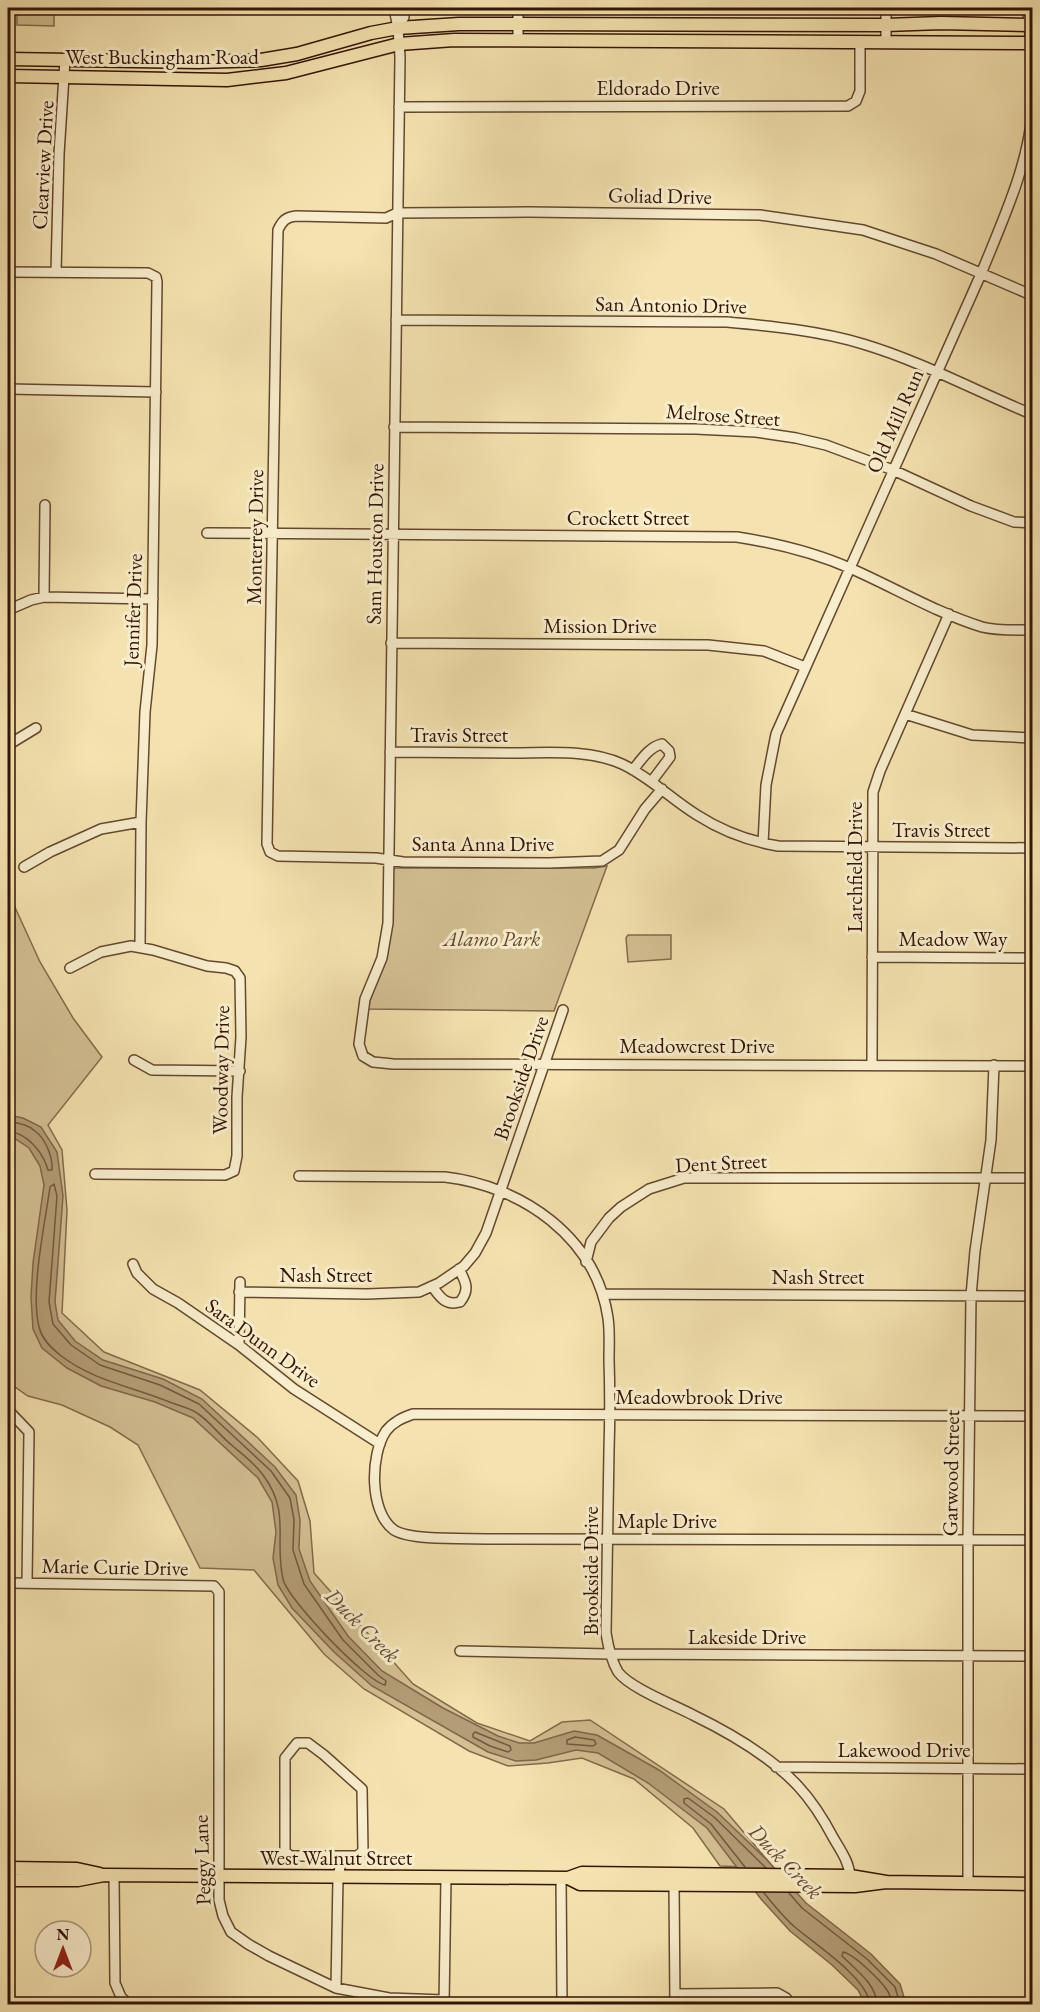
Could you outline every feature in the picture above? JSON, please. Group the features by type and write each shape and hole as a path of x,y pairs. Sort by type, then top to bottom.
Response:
{"main road":[{"name":"West Buckingham Road","path":"8,59 198,62 261,60 297,54 371,33 398,28 459,24 886,25 941,23 1030,25"},
{"name":"West Buckingham Road","path":"8,76 198,80 255,78 299,70 399,44 454,40 1032,43"},
{"path":"297,54 299,70"},
{"path":"198,62 198,80"},
{"name":"West Walnut Street","path":"8,1868 77,1869 109,1876"},
{"name":"West Walnut Street","path":"8,1880 78,1880 109,1876 565,1878 582,1873 721,1880 793,1880 850,1876 886,1882 1032,1884"},
{"name":"West Walnut Street","path":"565,1878 580,1884 674,1885 721,1880"},
{"name":"West Walnut Street","path":"793,1880 855,1887 886,1882"}],"street":[{"name":"Sam Houston Drive","path":"363,1056 359,1044 365,999 382,958 388,923 399,107 399,44 394,8"},
{"name":"Sam Houston Drive","path":"398,28 404,17 404,8"},
{"path":"518,8 518,40"},
{"path":"886,8 886,41"},
{"name":"Old Mill Run","path":"763,843 766,785 776,734 981,274 1005,215 1028,142 1032,112 1032,43 1028,8"},
{"name":"Eldorado Drive","path":"399,107 848,106 856,101 860,92 860,41"},
{"name":"Clearview Drive","path":"56,272 59,154 65,60"},
{"name":"Goliad Drive","path":"281,223 287,217 296,216 386,218 397,213 760,214 863,230 936,254 1029,294"},
{"name":"Monterrey Drive","path":"270,852 267,844 278,230 281,223"},
{"path":"8,272 56,272"},
{"name":"Jennifer Drive","path":"56,272 148,273 154,276 157,282 152,645 146,704 141,822 140,947"},
{"name":"San Antonio Drive","path":"396,320 727,322 778,327 862,343 937,372 1029,413"},
{"path":"8,389 156,392"},
{"name":"Melrose Street","path":"394,427 696,429 756,432 826,445 893,471 970,506 1014,522 1032,523"},
{"path":"44,597 45,505"},
{"name":"Crockett Street","path":"207,533 736,537 764,542 850,567 949,614 984,627 1032,630"},
{"path":"8,610 44,597 153,598"},
{"name":"Larchfield Drive","path":"872,1065 873,792 949,614"},
{"name":"Mission Drive","path":"392,643 708,645 764,651 805,667"},
{"path":"905,714 972,735 1032,738"},
{"path":"8,745 36,728"},
{"path":"633,770 649,752 662,744 669,751 669,757 652,781"},
{"name":"Travis Street","path":"390,752 567,754 598,757 633,770 652,781 697,815 721,828 738,836 763,843 789,846 873,848 1032,848"},
{"name":"Santa Anna Drive","path":"270,852 278,856 376,858 388,861 549,863 602,861 619,850 645,809 662,789"},
{"path":"24,867 50,852 101,829 141,822"},
{"path":"70,968 101,952 131,946 140,947"},
{"name":"Woodway Drive","path":"95,1174 225,1175 234,1171 237,1156 240,978 235,971 226,968 190,962 140,947"},
{"name":"Meadow Way","path":"872,957 1032,958"},
{"name":"Brookside Drive","path":"501,1191 563,1010"},
{"name":"Meadowcrest Drive","path":"363,1056 373,1062 393,1064 1032,1066"},
{"path":"134,1060 152,1070 240,1071"},
{"name":"Garwood Street","path":"968,1883 971,1296 991,1140 994,1065"},
{"path":"299,1176 465,1179 501,1191 544,1213 568,1237 586,1262"},
{"name":"Dent Street","path":"586,1262 591,1242 609,1218 621,1207 649,1189 684,1178 1032,1178"},
{"name":"Nash Street","path":"239,1345 240,1287 367,1294 419,1292 459,1269 475,1253 486,1233 501,1191"},
{"name":"Brookside Drive","path":"586,1262 603,1294 608,1320 610,1415 606,1633 610,1654 619,1672 630,1683 748,1745 797,1785 812,1802 846,1861 850,1876"},
{"name":"Sara Dunn Drive","path":"133,1264 137,1273 153,1289 178,1303 239,1345 294,1389 380,1444"},
{"path":"432,1286 447,1303 460,1302 467,1288 459,1269"},
{"name":"Nash Street","path":"603,1294 1032,1296"},
{"path":"8,1410 29,1432 27,1583"},
{"name":"Meadowbrook Drive","path":"380,1444 387,1430 399,1419 413,1414 1032,1416"},
{"name":"Maple Drive","path":"380,1444 375,1492 378,1508 384,1520 394,1530 408,1536 490,1539 1032,1540"},
{"name":"Marie Curie Drive","path":"8,1583 214,1586 219,1592"},
{"name":"Peggy Lane","path":"219,1592 219,1877 221,1908 231,1932 269,1956 336,1988 389,1998 444,2002"},
{"name":"Lakeside Drive","path":"460,1651 1032,1656"},
{"name":"West Walnut Street","path":"297,1743 308,1743 362,1789 363,1851 357,1856 342,1856 290,1856 285,1851 285,1758 297,1743"},
{"name":"Lakewood Drive","path":"776,1767 1032,1769"},
{"path":"336,1988 338,1878 342,1856"},
{"path":"109,1876 115,1983 128,2004"},
{"path":"444,2002 446,1878"},
{"path":"562,2004 565,1878"},
{"path":"674,1885 675,1999 777,1993 791,2004"}],"green space":[{"path":"17,8 54,8 54,26 17,25"},
{"name":"Alamo Park","path":"607,866 554,1011 367,1009 389,947 392,924 393,870 395,868 594,868"},
{"path":"8,892 40,962 73,1018 102,1057 48,1125 62,1150 67,1210 62,1313 104,1352 200,1390 258,1438 298,1481 310,1521 314,1573 413,1684 477,1723 530,1741 562,1722 590,1720 724,1809 774,1868 720,1866 693,1828 634,1779 582,1758 508,1766 469,1751 364,1689 324,1654 254,1570 200,1568 138,1445 110,1427 62,1405 28,1396 8,1382"},
{"path":"628,935 671,935 671,959 628,962 626,938"}],"water":[{"path":"8,1115 23,1118 41,1127 57,1152 63,1196 55,1302 58,1320 75,1341 103,1360 163,1379 202,1399 275,1467 296,1495 300,1520 299,1549 310,1581 348,1636 382,1671 443,1708 498,1736 519,1743 534,1743 574,1731 597,1735 659,1770 717,1812 767,1860 806,1903 871,1954 900,1984 906,2004 865,2004 858,1990 832,1965 790,1931 761,1899 707,1828 648,1783 598,1753 576,1750 536,1760 516,1761 488,1752 372,1686 334,1652 292,1608 278,1585 273,1558 276,1532 272,1502 258,1478 193,1418 155,1402 101,1386 67,1368 42,1348 33,1329 31,1297 33,1263 44,1185 40,1166 29,1148 14,1138 8,1137"}],"water label":[{"name":"Duck Creek","path":"363,1625"},
{"name":"Duck Creek","path":"786,1861"}]}
